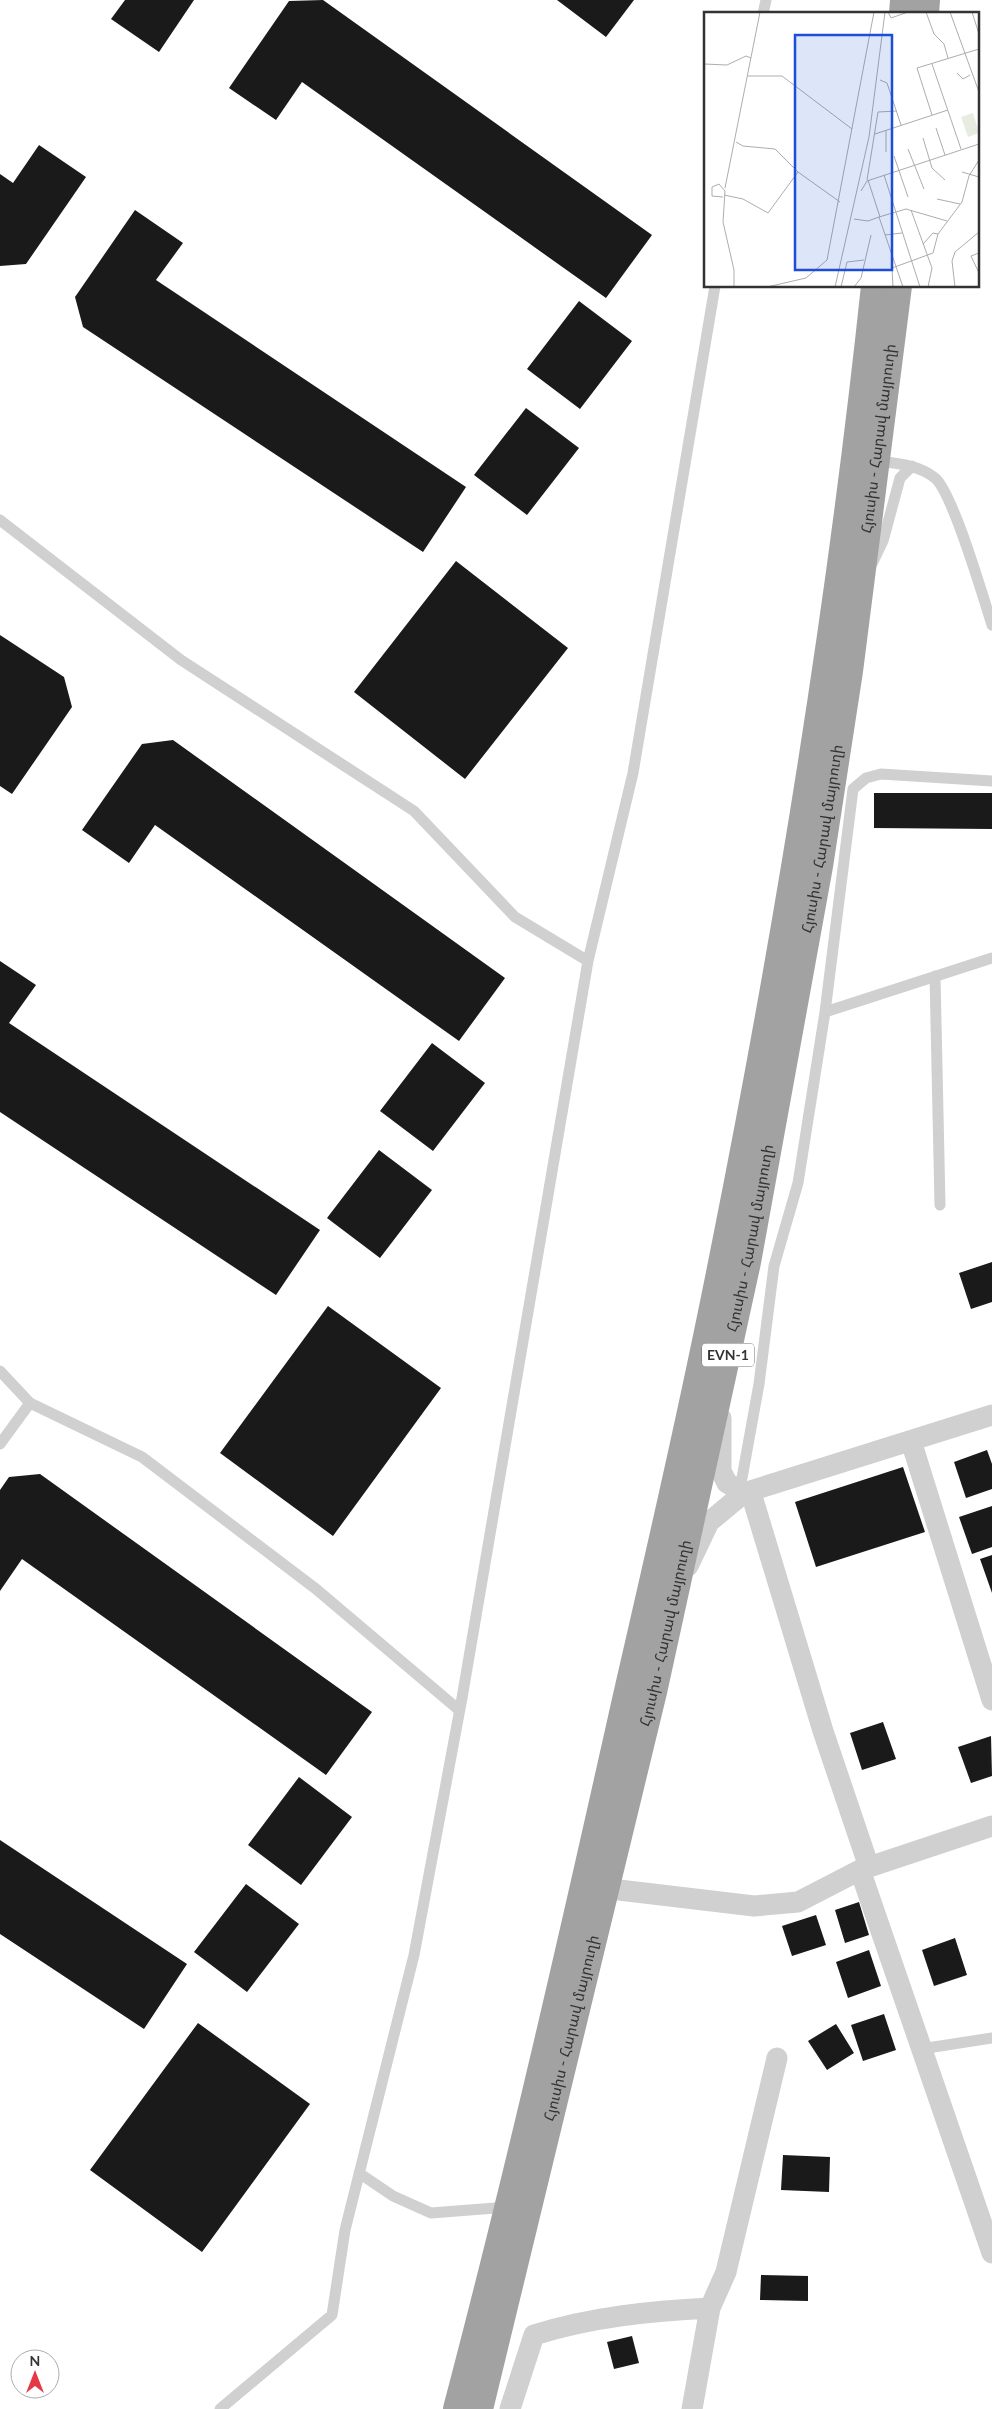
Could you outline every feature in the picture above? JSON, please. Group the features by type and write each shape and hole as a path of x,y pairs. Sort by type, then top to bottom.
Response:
{"highway":[{"name":"Հյուսիս - Հարավ մայրուղի","path":"457,2409 508,2207 596,1836 683,1451 726,1245 764,1045 806,804 842,549 875,288"},
{"name":"Հյուսիս - Հարավ մայրուղի","path":"479,2409 653,1692 720,1392 789,1043 819,866 860,589 898,288"}],"street":[{"path":"720,1392 721,1471 727,1483 745,1491 823,1731 921,2049 992,2253"},
{"path":"673,1596 709,1522 745,1491 911,1442 992,1415"},
{"path":"911,1442 992,1700"},
{"path":"606,1887 754,1906 798,1902 864,1869 992,1826"},
{"path":"692,2409 710,2308 726,2272 777,2058"},
{"path":"510,2409 534,2335 568,2324 667,2310 710,2308"}],"lane":[{"path":"220,2409 332,2315 345,2230 414,1955 459,1710 588,961 633,773 715,288"},
{"path":"877,461 912,466 935,478 946,494 992,625"},
{"path":"860,589 883,541 900,478 912,466"},
{"path":"0,520 181,660 414,811 515,917 588,961"},
{"path":"745,1491 774,1266 798,1183 825,1012 853,789 866,778 882,774 992,781"},
{"path":"825,1012 992,958"},
{"path":"935,976 940,1205"},
{"path":"0,1371 30,1402 142,1456 316,1589 459,1710"},
{"path":"0,1444 30,1402"},
{"path":"921,2049 992,2038"},
{"path":"359,2173 393,2196 431,2213 508,2207"}],"building":[{"path":"125,0 194,0 159,52 111,19"},
{"path":"323,0 652,235 606,298 302,82 276,120 229,88 289,1"},
{"path":"557,0 634,0 606,37"},
{"path":"39,145 86,177 26,264 0,266 0,174 13,183"},
{"path":"135,210 183,243 156,280 466,487 423,552 83,327 75,297"},
{"path":"579,301 632,341 580,409 527,369"},
{"path":"526,408 579,448 527,515 474,475"},
{"path":"456,561 568,648 465,779 354,692"},
{"path":"0,635 64,677 72,707 12,794 0,786"},
{"path":"173,740 505,978 459,1041 155,825 129,863 82,830 142,744"},
{"path":"874,793 992,793 992,829 874,828"},
{"path":"0,961 36,985 9,1023 320,1230 276,1295 0,1112"},
{"path":"432,1043 485,1083 433,1151 380,1111"},
{"path":"379,1150 432,1190 380,1258 327,1218"},
{"path":"992,1262 992,1302 971,1309 959,1273"},
{"path":"328,1306 441,1388 333,1536 220,1453"},
{"path":"987,1450 992,1464 992,1489 966,1498 954,1462"},
{"path":"903,1467 925,1532 816,1567 795,1502"},
{"path":"40,1474 372,1712 326,1775 22,1559 0,1591 0,1490 9,1477"},
{"path":"992,1506 992,1547 972,1554 959,1517"},
{"path":"992,1555 992,1593 980,1559"},
{"path":"883,1722 896,1759 862,1770 850,1733"},
{"path":"991,1736 992,1776 971,1783 958,1747"},
{"path":"299,1777 352,1817 301,1885 248,1845"},
{"path":"0,1840 187,1964 144,2029 0,1934"},
{"path":"246,1884 299,1924 247,1992 194,1952"},
{"path":"859,1902 869,1935 845,1943 835,1910"},
{"path":"816,1915 826,1945 792,1956 782,1926"},
{"path":"955,1938 967,1975 934,1986 922,1950"},
{"path":"869,1950 881,1986 848,1998 836,1962"},
{"path":"884,2014 896,2050 863,2061 851,2025"},
{"path":"198,2023 310,2104 202,2252 90,2170"},
{"path":"836,2024 854,2053 827,2070 808,2041"},
{"path":"783,2155 830,2157 829,2192 781,2190"},
{"path":"761,2275 808,2276 808,2301 760,2300"},
{"path":"632,2336 639,2363 614,2369 607,2342"}]}
